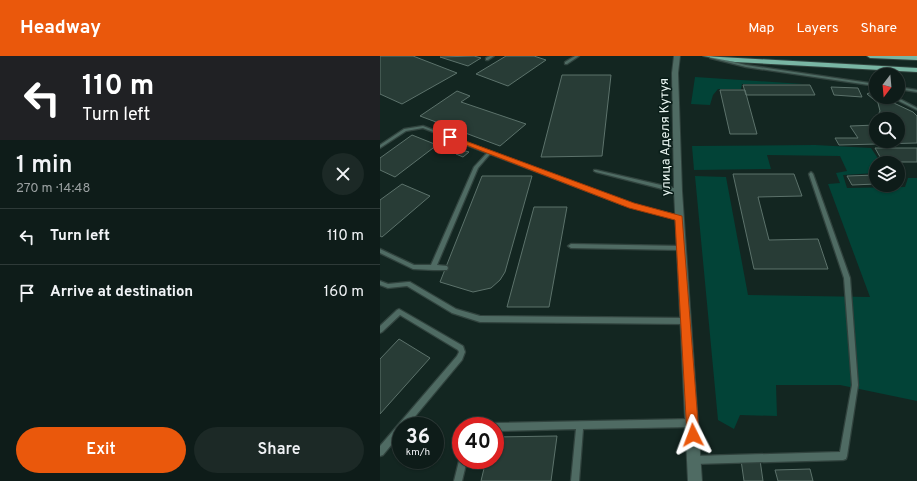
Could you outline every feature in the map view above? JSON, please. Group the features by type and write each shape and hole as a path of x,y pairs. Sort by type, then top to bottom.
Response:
{"main road":[{"path":"706,56 734,60 917,70"},
{"path":"870,56 917,58"}],"street":[{"name":"улица Аделя Кутуя","path":"677,56 675,73 679,218 695,481"}],"lane":[{"path":"487,59 492,56"},
{"path":"566,63 577,56"},
{"path":"709,56 746,66 825,79 869,84"},
{"path":"825,79 827,85"},
{"path":"905,89 917,91"},
{"path":"905,102 917,108"},
{"path":"380,147 405,130 420,126 632,206 679,218"},
{"path":"433,268 476,167 490,152"},
{"path":"596,171 678,191"},
{"path":"694,460 843,456 855,385 848,278 811,174"},
{"path":"571,246 681,248"},
{"path":"380,251 411,266 445,268"},
{"path":"380,283 386,286 408,284 454,311 480,319 686,321"},
{"path":"380,329 399,312 460,348 462,352 460,358 410,417"},
{"path":"504,426 692,423"},
{"path":"575,481 580,425"},
{"path":"380,452 392,438"},
{"path":"458,481 461,469"}],"green space":[{"path":"695,77 803,84 742,84 741,89 718,89 713,95 710,105 691,104"},
{"path":"815,145 871,148 876,156 869,156 869,173 843,175 847,188 869,188 869,192 905,192 908,178 917,178 917,401 840,385 776,385 777,416 740,415 734,429 718,420 695,176 726,177 748,295 870,297 828,184 840,183 836,173 847,171 840,156 767,155 771,169 694,170 692,146"}],"building":[{"path":"380,56 413,56 457,73 402,104 380,94"},
{"path":"474,56 481,58 468,66 440,57"},
{"path":"506,56 534,56 546,60 508,86 476,74"},
{"path":"562,75 611,75 602,156 541,157"},
{"path":"743,85 810,85 815,95 746,95"},
{"path":"831,87 858,88 862,97 834,95"},
{"path":"720,90 745,90 757,134 730,134"},
{"path":"457,91 470,96 461,102 526,124 500,146 420,116"},
{"path":"878,104 896,104 913,112 917,116 917,143 905,143 905,112 880,111"},
{"path":"869,125 869,144 839,145 835,138 858,138 850,126"},
{"path":"412,135 437,145 395,177 380,170 380,158"},
{"path":"875,148 917,148 917,162 905,162 905,156 880,156"},
{"path":"462,150 469,152 463,157 456,154"},
{"path":"733,174 794,174 802,196 758,197 769,240 818,239 828,269 754,269"},
{"path":"869,175 869,184 852,185 847,176"},
{"path":"482,176 532,176 505,272 500,280 491,288 473,292 440,282"},
{"path":"402,184 430,196 382,237 380,236 380,200"},
{"path":"534,207 567,207 549,307 507,307"},
{"path":"399,339 430,358 380,414 380,359"},
{"path":"557,436 551,481 481,481 484,469 504,469 504,437"},
{"path":"741,460 760,460 763,481 744,481"},
{"path":"810,469 813,481 778,481 775,470"}],"route":[{"path":"450,137 632,206 679,218 693,435"}]}
